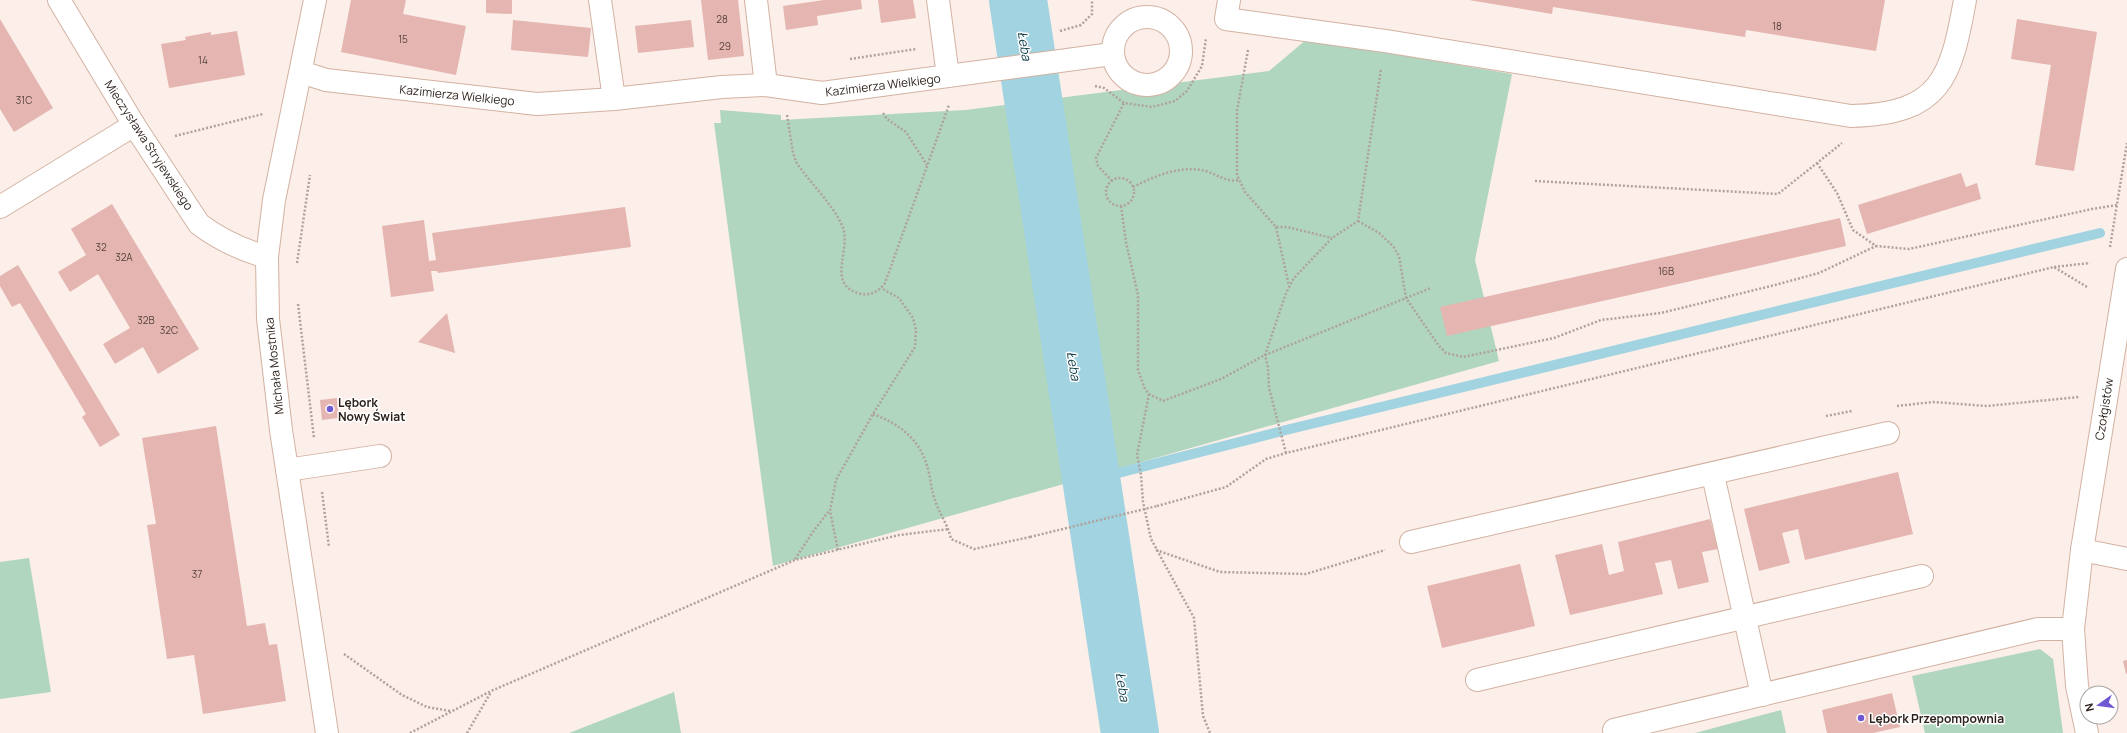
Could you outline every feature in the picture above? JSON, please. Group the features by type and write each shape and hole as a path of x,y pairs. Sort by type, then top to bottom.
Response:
{"street":[{"name":"Mieczysława Stryjewskiego","path":"59,0 134,125 200,224 213,235 267,257"},
{"name":"Michała Mostnika","path":"315,0 274,200 267,257 268,327 287,470 327,733"},
{"path":"600,0 614,99"},
{"path":"756,0 766,85"},
{"name":"Kazimierza Wielkiego","path":"301,72 326,80 537,104 614,99 722,87 766,85 822,93 948,76 938,0"},
{"path":"1229,0 1226,19 1385,41 1851,116 1875,116 1898,110 1916,104 1933,91 1944,77 1952,61 1965,0"},
{"path":"1137,8 1166,22 1176,32 1181,45 1180,58 1175,71 1164,80 1151,85 1137,84 1125,78 1116,68 1112,54 1115,37 1137,8"},
{"path":"948,76 1112,54"},
{"path":"0,207 134,125"},
{"name":"Czołgistów","path":"2087,733 2077,686 2073,630 2082,550 2127,269"},
{"path":"1411,542 1888,433"},
{"path":"287,470 318,464 380,456"},
{"path":"1713,474 1762,695"},
{"path":"2082,550 2127,559"},
{"path":"1477,680 1922,576"},
{"path":"1614,730 2038,630 2073,630"}],"path":[{"path":"1059,31 1081,25 1092,14 1092,0"},
{"path":"1254,24 1237,111 1236,168 1238,180 1245,192 1276,228 1289,287"},
{"path":"1091,85 1104,88 1124,103 1152,107 1175,101 1187,91 1202,66 1206,37"},
{"path":"1286,453 1269,388 1268,367 1265,355 1289,287 1294,278 1332,238 1358,221 1385,41"},
{"path":"786,110 793,153 796,162 842,225 846,244 841,276 845,285 853,291 862,294 876,292 885,283 951,99"},
{"path":"1112,181 1098,166 1096,158 1124,103"},
{"path":"880,108 887,119 906,132 927,165"},
{"path":"174,136 267,113"},
{"path":"1535,181 1778,194 1842,144 1851,116"},
{"path":"1817,163 1837,193 1853,230 1876,246 1909,249 2084,210 2117,205"},
{"path":"1132,186 1160,174 1186,170 1200,170 1231,182 1238,180"},
{"path":"296,271 310,172"},
{"path":"1116,179 1124,179 1132,186 1134,192 1131,201 1121,206 1114,204 1108,198 1107,189 1112,181 1116,179"},
{"path":"1121,206 1126,242 1138,295 1138,370 1141,381 1150,394 1157,399 1168,400 1234,373 1265,355 1431,288"},
{"path":"1358,221 1379,233 1393,246 1399,256 1406,298 1439,346 1446,353 1463,357 1554,338 1601,320 1661,313 1775,285 1819,273 1876,246"},
{"path":"1276,228 1287,226 1332,238"},
{"path":"873,414 901,427 917,442 926,462 937,507 949,529 951,539 974,549 1157,506 1226,487 1266,459 1286,453 2054,267 2090,263"},
{"path":"2054,267 2087,286"},
{"path":"838,550 830,511 836,480 873,414 915,347 916,330 913,318 899,298 881,288"},
{"path":"298,302 330,551"},
{"path":"1150,394 1137,455 1141,476 1143,502 1151,539 1194,618 1203,716 1210,733"},
{"path":"795,560 815,529 830,511"},
{"path":"410,733 491,691 795,560 899,535 949,529"},
{"path":"1156,550 1220,572 1306,574 1411,542"},
{"path":"343,646 345,660"},
{"path":"344,654 402,695 427,707 451,711"},
{"path":"467,733 491,691"}],"green space":[{"path":"1307,39 1512,74 1475,260 1499,361 773,566 714,123 721,123 720,110 781,115 781,120 966,110 1269,71"},
{"path":"29,558 51,692 0,699 0,562"},
{"path":"2040,649 2053,659 2063,733 1925,733 1912,676"},
{"path":"674,692 681,733 569,733"},
{"path":"1781,710 1786,733 1695,733"}],"building":[{"path":"351,0 406,0 403,14 466,26 456,75 341,52"},
{"path":"486,0 512,0 512,14 486,13"},
{"path":"701,0 738,0 744,56 708,60"},
{"path":"824,0 861,0 862,9 817,16 818,25 786,30 783,6"},
{"path":"878,0 913,0 916,18 881,23"},
{"path":"1469,0 1885,0 1876,51 1746,30 1745,37 1553,7 1552,14"},
{"path":"0,19 53,108 14,132 0,109"},
{"path":"2017,19 2097,32 2074,171 2035,165 2051,65 2011,59"},
{"path":"513,20 591,28 588,57 511,50"},
{"path":"691,20 694,47 638,53 635,26"},
{"path":"237,31 245,75 169,88 161,44 186,40 185,37 211,32 211,35"},
{"path":"1961,173 1966,187 1977,183 1981,199 1867,234 1858,205"},
{"path":"112,204 199,349 158,374 143,347 115,364 103,344 130,328 98,274 70,292 58,272 86,255 71,229"},
{"path":"625,207 631,247 438,273 437,271 431,271 434,291 391,297 382,226 424,220 429,261 436,260 432,233"},
{"path":"1840,218 1846,246 1447,336 1440,307"},
{"path":"18,265 120,435 100,447 82,417 86,414 20,303 12,307 0,286 0,276"},
{"path":"447,313 455,353 418,342"},
{"name":"Lębork Nowy Świat","path":"337,398 339,418 322,420 320,400"},
{"path":"216,426 247,626 265,623 269,645 277,644 286,701 203,714 194,655 167,659 147,525 156,524 142,438"},
{"path":"1898,472 1913,534 1805,560 1798,529 1782,533 1790,563 1759,571 1744,509"},
{"path":"1710,519 1718,549 1702,552 1709,582 1678,589 1671,560 1655,563 1663,594 1570,615 1555,555 1602,544 1609,575 1624,571 1618,542"},
{"path":"1520,564 1535,626 1442,648 1427,586"},
{"path":"2127,660 2127,674 2126,674 2123,661"},
{"name":"Lębork Przepompownia","path":"1892,693 1900,727 1873,733 1827,733 1822,710"}],"waterway":[{"name":"Łeba","path":"1018,0 1130,733"},
{"path":"1091,480 1286,430 2100,233"}],"place":[{"name":"Lębork Nowy Świat","path":"330,409"},
{"name":"Lębork Przepompownia","path":"1861,718"}]}
